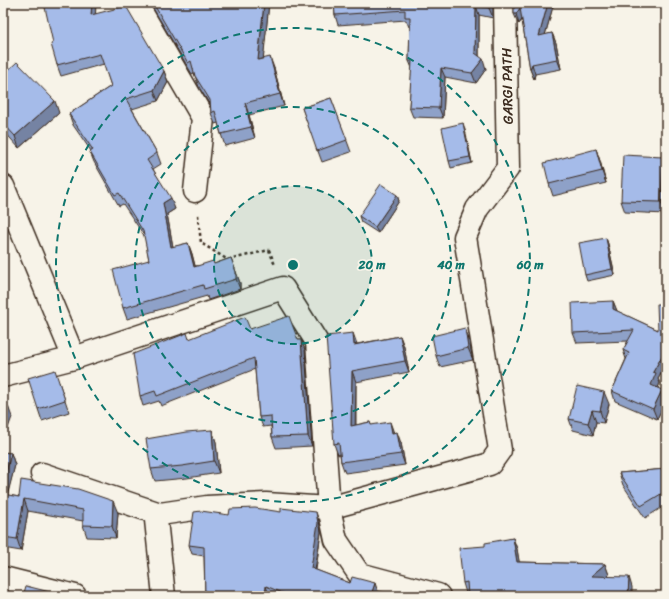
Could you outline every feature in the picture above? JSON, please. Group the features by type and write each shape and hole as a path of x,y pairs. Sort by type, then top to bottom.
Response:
{"street":[{"path":"136,3 203,118 195,191"},
{"name":"GARGI PATH","path":"329,508 490,464 500,450 465,237 477,209 508,168 505,3"},
{"path":"3,186 74,358"},
{"path":"3,376 74,358 283,288 317,342 329,508 336,540 359,574 439,596"},
{"path":"42,474 160,514 207,508 266,504 329,508"},
{"path":"160,514 156,520 164,596"},
{"path":"3,578 75,596"}],"path":[{"path":"195,191 201,243 228,260 269,250 283,288"}],"building":[{"path":"44,3 92,3 91,15 126,6 164,71 154,90 126,99 157,153 147,160 171,198 163,203 171,247 188,243 194,267 213,261 214,264 231,258 236,272 236,279 204,289 203,285 123,308 113,270 149,260 143,231 119,193 115,195 90,152 93,150 69,114 111,86 100,54 57,65 51,44 53,43"},
{"path":"153,3 264,3 258,60 270,57 280,94 245,103 251,127 221,134 215,111 211,113 210,100 195,76 191,61 188,63"},
{"path":"334,3 489,3 489,8 476,5 475,53 483,59 472,73 441,68 439,108 409,107 412,61 409,61 410,17 405,17 405,10 335,15"},
{"path":"514,3 548,3 539,36 552,33 557,59 532,64 530,69 520,8 516,14 514,14"},
{"path":"17,62 55,101 15,136 3,123 3,75"},
{"path":"331,98 347,140 317,151 302,108"},
{"path":"463,123 470,157 449,161 442,128"},
{"path":"596,149 602,171 549,184 544,163"},
{"path":"623,155 663,157 661,202 621,201"},
{"path":"381,184 397,195 375,227 359,216"},
{"path":"606,238 612,269 585,275 579,243"},
{"path":"613,301 613,309 658,330 657,304 666,304 666,349 653,372 656,373 651,385 662,390 653,409 612,391 629,353 623,350 634,330 573,333 572,303"},
{"path":"289,316 298,340 301,340 308,436 272,437 271,416 259,417 254,358 157,396 155,391 140,396 133,354 187,333 189,339 245,317 250,329"},
{"path":"465,328 468,348 436,356 432,336"},
{"path":"353,333 354,345 400,336 405,361 352,371 351,426 370,422 371,425 390,422 392,433 397,432 401,454 341,462 339,443 334,444 326,336"},
{"path":"55,370 65,400 38,409 28,378"},
{"path":"577,386 604,392 600,411 592,410 588,423 569,419"},
{"path":"3,404 8,406 3,420"},
{"path":"212,430 214,461 151,469 146,439 186,432"},
{"path":"3,452 11,453 3,484"},
{"path":"666,469 666,491 641,506 619,473"},
{"path":"21,480 78,489 113,501 112,526 83,525 83,510 24,499 17,539 3,537 3,494 19,497"},
{"path":"255,508 281,512 281,508 316,512 318,523 311,568 350,583 352,577 375,583 372,592 409,594 417,596 290,596 266,586 265,596 205,596 204,547 189,545 194,512 201,511 229,515 230,509"},
{"path":"513,538 517,562 605,564 591,576 629,577 628,596 468,596 467,582 463,583 459,548 485,546 485,543"},
{"path":"26,586 66,596 23,596"},
{"path":"80,592 102,596 75,596"},
{"path":"3,593 17,595 17,596 3,596"}]}
